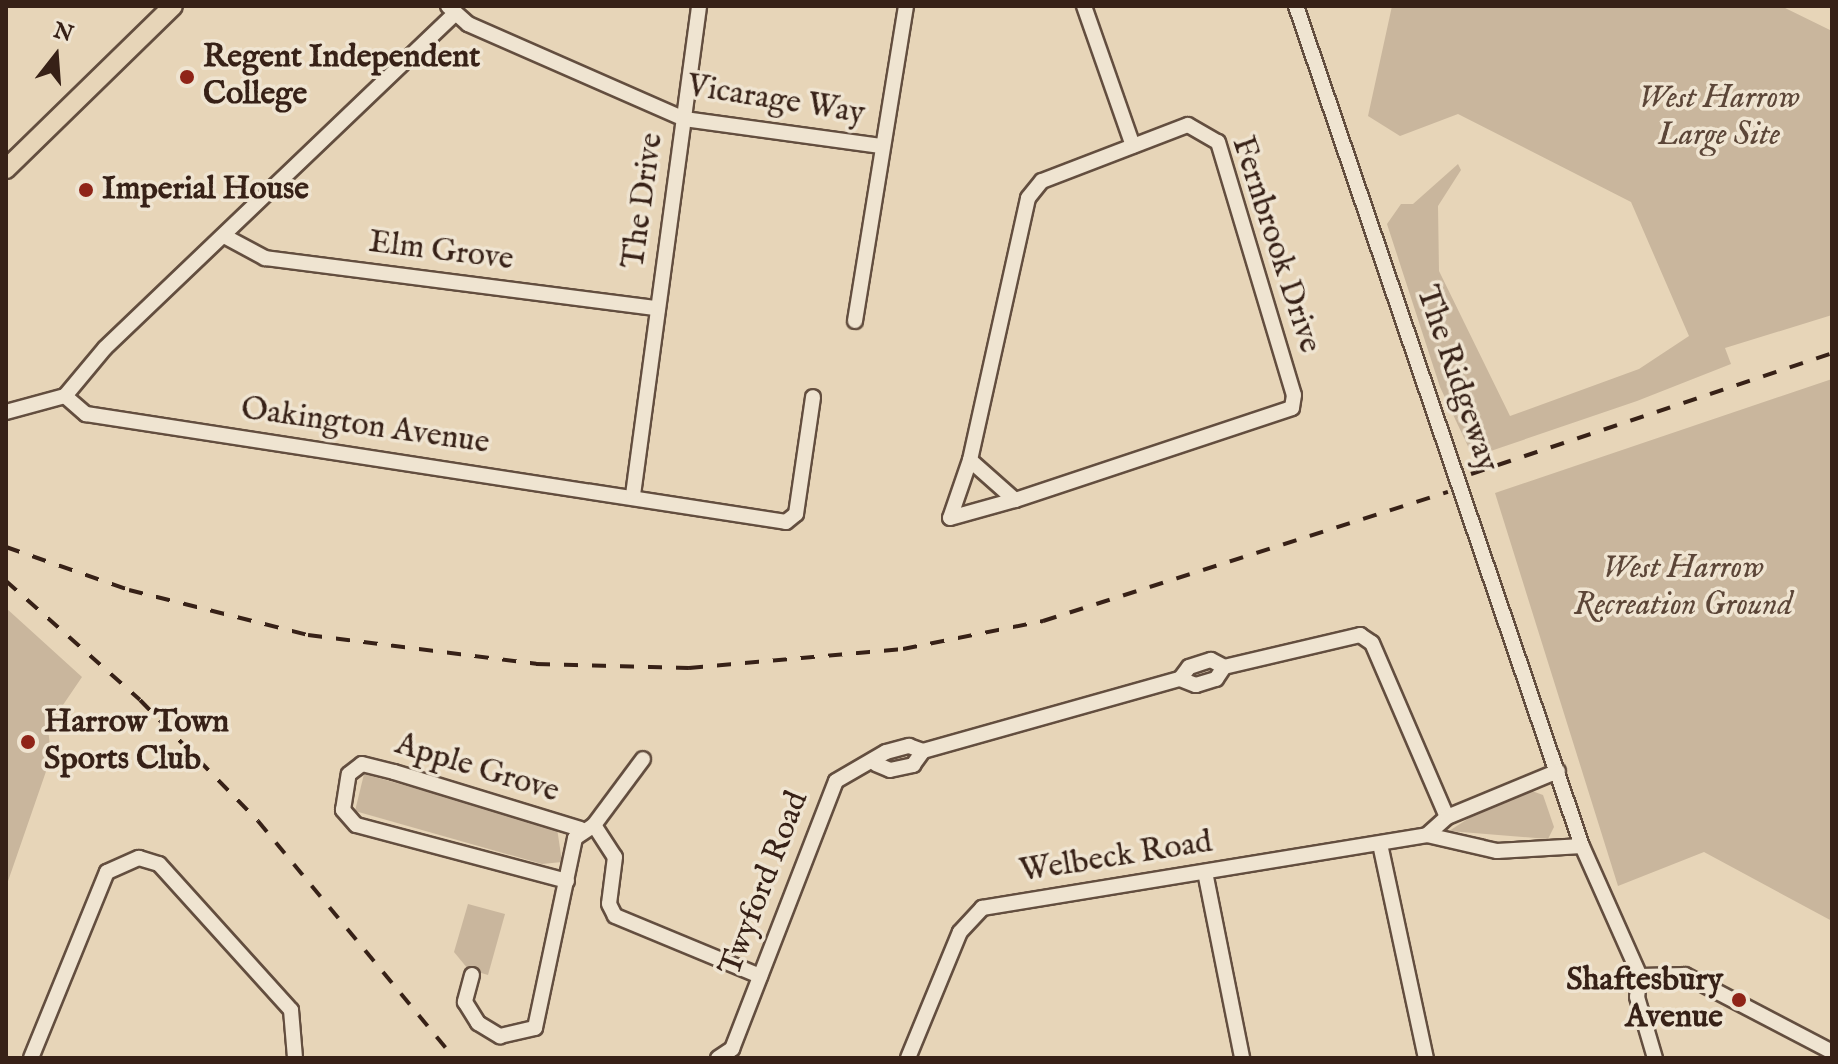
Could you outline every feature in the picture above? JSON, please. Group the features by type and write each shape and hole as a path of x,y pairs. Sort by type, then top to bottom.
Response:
{"main road":[{"path":"6,169 177,8"}],"street":[{"name":"The Drive","path":"633,495 699,6"},
{"path":"855,321 906,6"},
{"path":"1084,6 1133,146"},
{"name":"The Ridgeway","path":"1296,6 1558,771"},
{"name":"Vicarage Way","path":"451,10 684,119 881,146"},
{"path":"8,412 65,396 451,10"},
{"name":"Fernbrook Drive","path":"1188,125 1218,142 1294,395 1292,408 1015,500 950,518 970,460 1028,198 1042,181 1188,125"},
{"name":"Elm Grove","path":"224,236 265,258 658,308"},
{"name":"Oakington Avenue","path":"65,396 86,414 633,495 786,522 796,514 813,397"},
{"path":"970,460 1015,500"},
{"name":"Twyford Road","path":"718,1058 734,1054 828,795 849,773 876,764 890,770 913,765 923,751 1180,679 1196,685 1216,679 1224,667 1360,635 1372,643 1447,817"},
{"name":"Apple Grove","path":"567,881 356,825 343,810 349,774 362,764 588,827 643,759"},
{"path":"1427,835 1447,817 1558,771 1582,846 1640,976 1637,997 1655,1058"},
{"path":"472,975 465,1002 478,1023 500,1036 535,1028 567,881 588,827 615,857 609,904 615,916 760,976"},
{"name":"Welbeck Road","path":"908,1058 960,932 982,908 1427,835 1497,851 1582,846"},
{"path":"1380,844 1426,1058"},
{"path":"31,1058 107,872 139,858 159,864 291,1010 295,1058"},
{"path":"1205,872 1242,1058"},
{"path":"1640,976 1685,975 1832,1052"}],"green space":[{"name":"West Harrow Large Site","path":"1392,6 1781,6 1832,31 1832,315 1725,348 1731,364 1637,401 1473,457 1440,387 1387,224 1401,204 1413,204 1458,164 1461,170 1438,206 1439,271 1510,416 1639,369 1689,336 1631,202 1458,114 1400,136 1368,116"},
{"name":"West Harrow Recreation Ground","path":"1832,379 1832,921 1704,852 1618,886 1495,493"},
{"name":"Harrow Town Sports Club","path":"6,608 82,677 48,727 51,757 6,887"},
{"path":"364,774 557,828 562,862 542,864 355,811"},
{"path":"1532,791 1543,795 1554,827 1548,839 1449,831 1491,804"},
{"path":"468,904 505,914 488,975 468,969 454,952"}],"railway":[{"path":"1471,474 1832,353"},
{"path":"6,547 129,590 308,635 536,664 689,668 903,649 1043,621 1448,492"},
{"path":"6,581 140,700 258,821 454,1058"}],"place":[{"name":"Regent Independent College","path":"187,77"},
{"name":"Imperial House","path":"86,190"},
{"name":"Harrow Town Sports Club","path":"28,742"},
{"name":"Shaftesbury Avenue","path":"1739,1000"}]}
